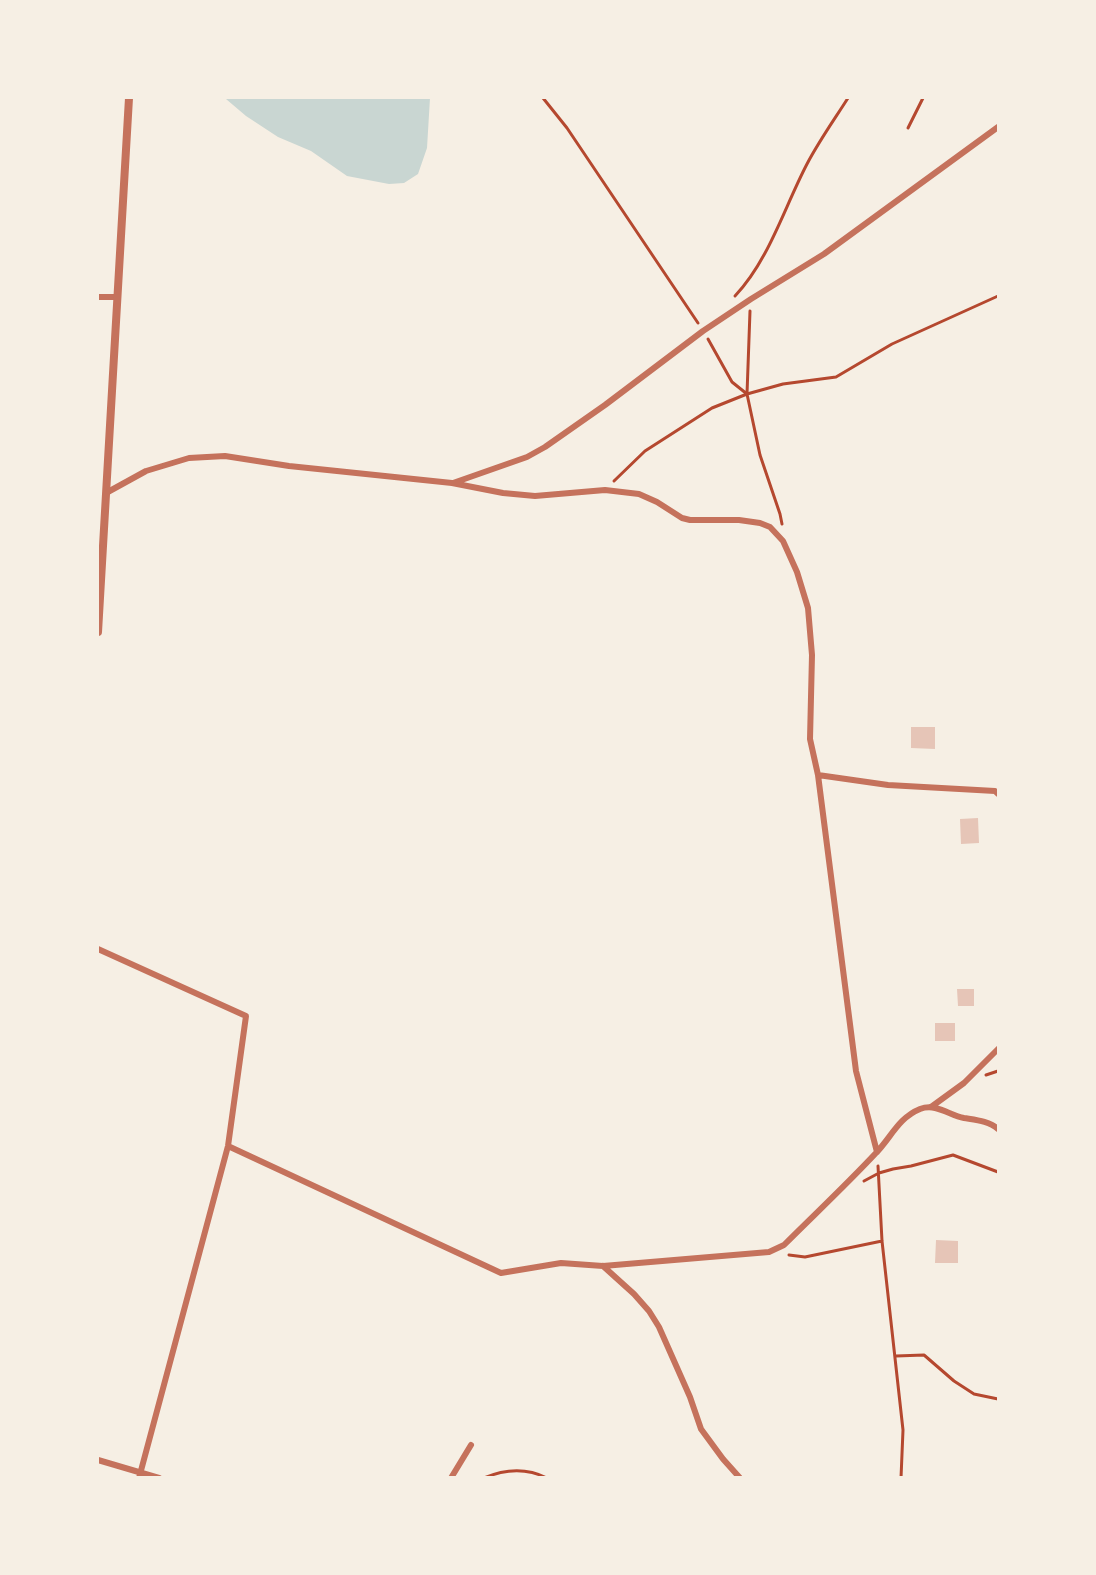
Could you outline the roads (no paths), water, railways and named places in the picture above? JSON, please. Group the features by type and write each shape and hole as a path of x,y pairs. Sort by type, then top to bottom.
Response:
{"street":[{"path":"98,632 100,547 106,493 129,98"},
{"path":"452,483 527,457 545,447 703,331 824,254 999,127"},
{"path":"98,297 117,297"},
{"path":"106,493 146,471 189,458 225,456 289,466 452,483 503,493 535,496 604,490 639,494 682,518 739,520 770,527 783,541 797,573 808,608 812,655 810,739 818,775 856,1071 877,1152"},
{"path":"818,775 888,785 999,794"},
{"path":"98,949 246,1016 228,1146 140,1475"},
{"path":"931,1107 964,1083 999,1049"},
{"path":"228,1146 501,1273 561,1263 603,1266 769,1252 784,1245 877,1152 893,1129 920,1109 931,1107 999,1129"},
{"path":"603,1266 634,1293 649,1311 659,1327 690,1397 701,1429 723,1459 741,1478"},
{"path":"451,1478 471,1445"},
{"path":"98,1460 140,1475 159,1478"}]}
